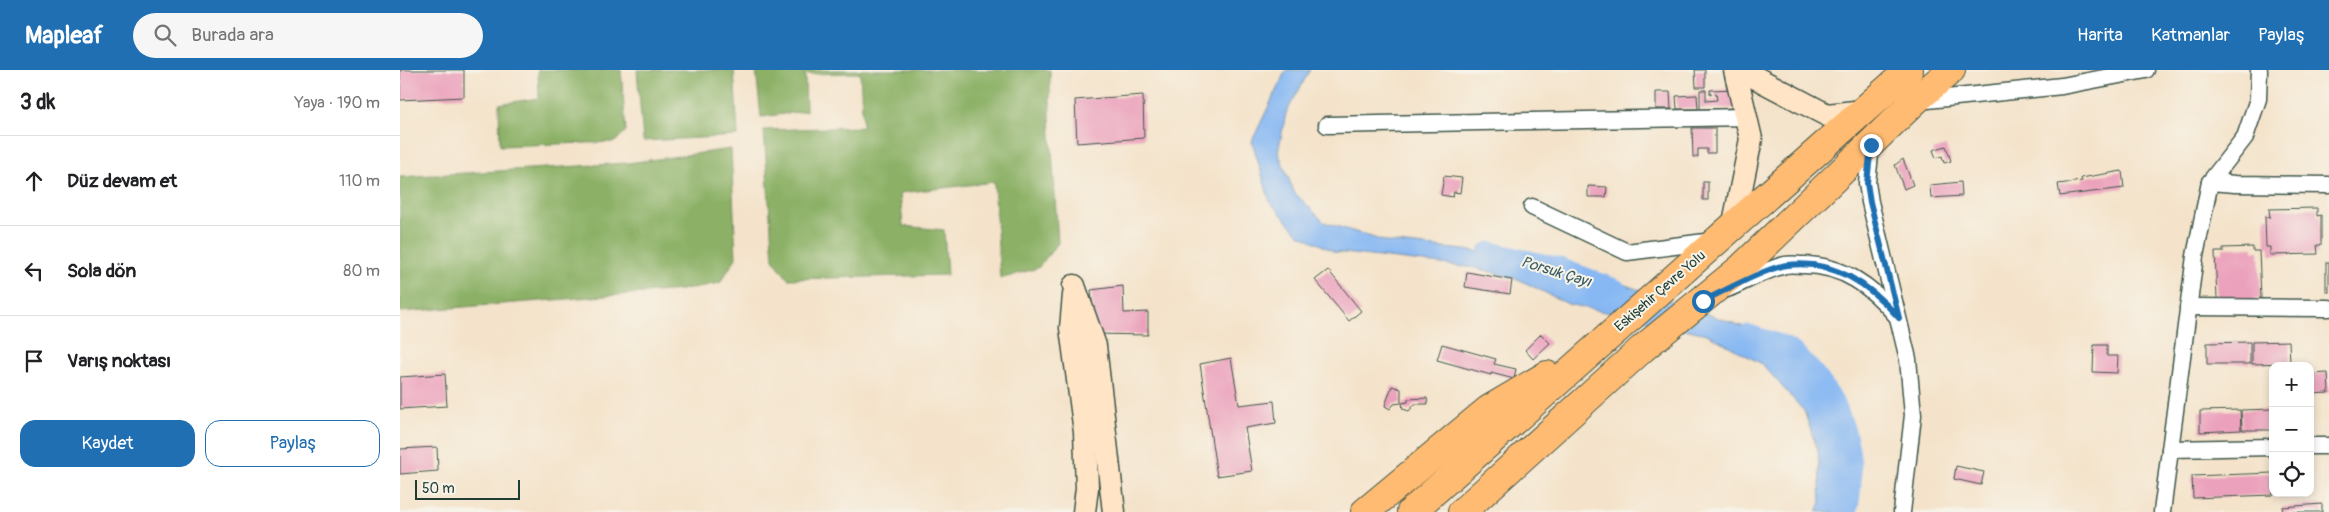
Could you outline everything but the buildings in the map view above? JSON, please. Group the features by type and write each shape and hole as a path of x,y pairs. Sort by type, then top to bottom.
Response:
{"highway":[{"name":"Eskişehir Çevre Yolu","path":"1411,512 1909,70"},
{"path":"1462,512 1642,349 1703,301 1740,268 1916,101 1952,70"},
{"path":"1365,512 1488,410 1600,344"},
{"path":"1490,512 1642,349"}],"street":[{"path":"1532,206 1627,252 1726,234 1751,139 1735,70"},
{"path":"1740,70 1827,114 1864,111"},
{"path":"1916,101 2062,86 2146,70"},
{"path":"2162,512 2194,256 2210,182 2245,137 2258,99 2259,70"},
{"path":"1326,125 1747,116"},
{"path":"1871,145 1867,183 1908,359 1913,415 1902,512"},
{"path":"2210,182 2329,185"},
{"path":"1703,301 1786,265 1812,265 1834,269 1852,277 1881,297 1899,318"},
{"path":"1084,512 1087,488 1085,432 1071,328 1074,286 1095,346 1114,512"},
{"path":"2188,307 2329,308"},
{"path":"2314,446 2329,446"},
{"path":"2170,449 2269,447"}],"green space":[{"path":"538,70 621,70 626,131 615,142 500,146 499,104 539,98"},
{"path":"637,70 734,70 738,136 643,141"},
{"path":"756,70 1050,70 1050,119 1058,243 1038,268 1000,279 994,182 900,193 903,226 944,230 947,275 788,279 773,259 764,130 863,127 860,73 805,74 806,111 761,117"},
{"path":"731,149 736,258 720,283 681,290 400,312 400,177 628,163"}],"water":[{"path":"1286,70 1310,70 1286,113 1278,152 1294,192 1324,222 1387,242 1512,255 1554,275 1617,282 1764,334 1801,366 1835,421 1848,456 1839,512 1817,512 1821,502 1818,451 1804,411 1762,364 1707,334 1568,304 1518,279 1476,268 1335,252 1299,234 1270,202 1252,141"}],"waterway":[{"name":"Porsuk Çayı","path":"1490,254 1559,270 1614,291"},
{"name":"Porsuk Çayı","path":"1749,337 1777,346 1792,355 1813,376 1833,407 1841,424 1848,457 1849,475 1845,512"}],"route":[{"path":"1703,301 1786,265 1812,265 1834,269 1852,277 1881,297 1899,318 1870,202 1867,183 1871,145"}]}
